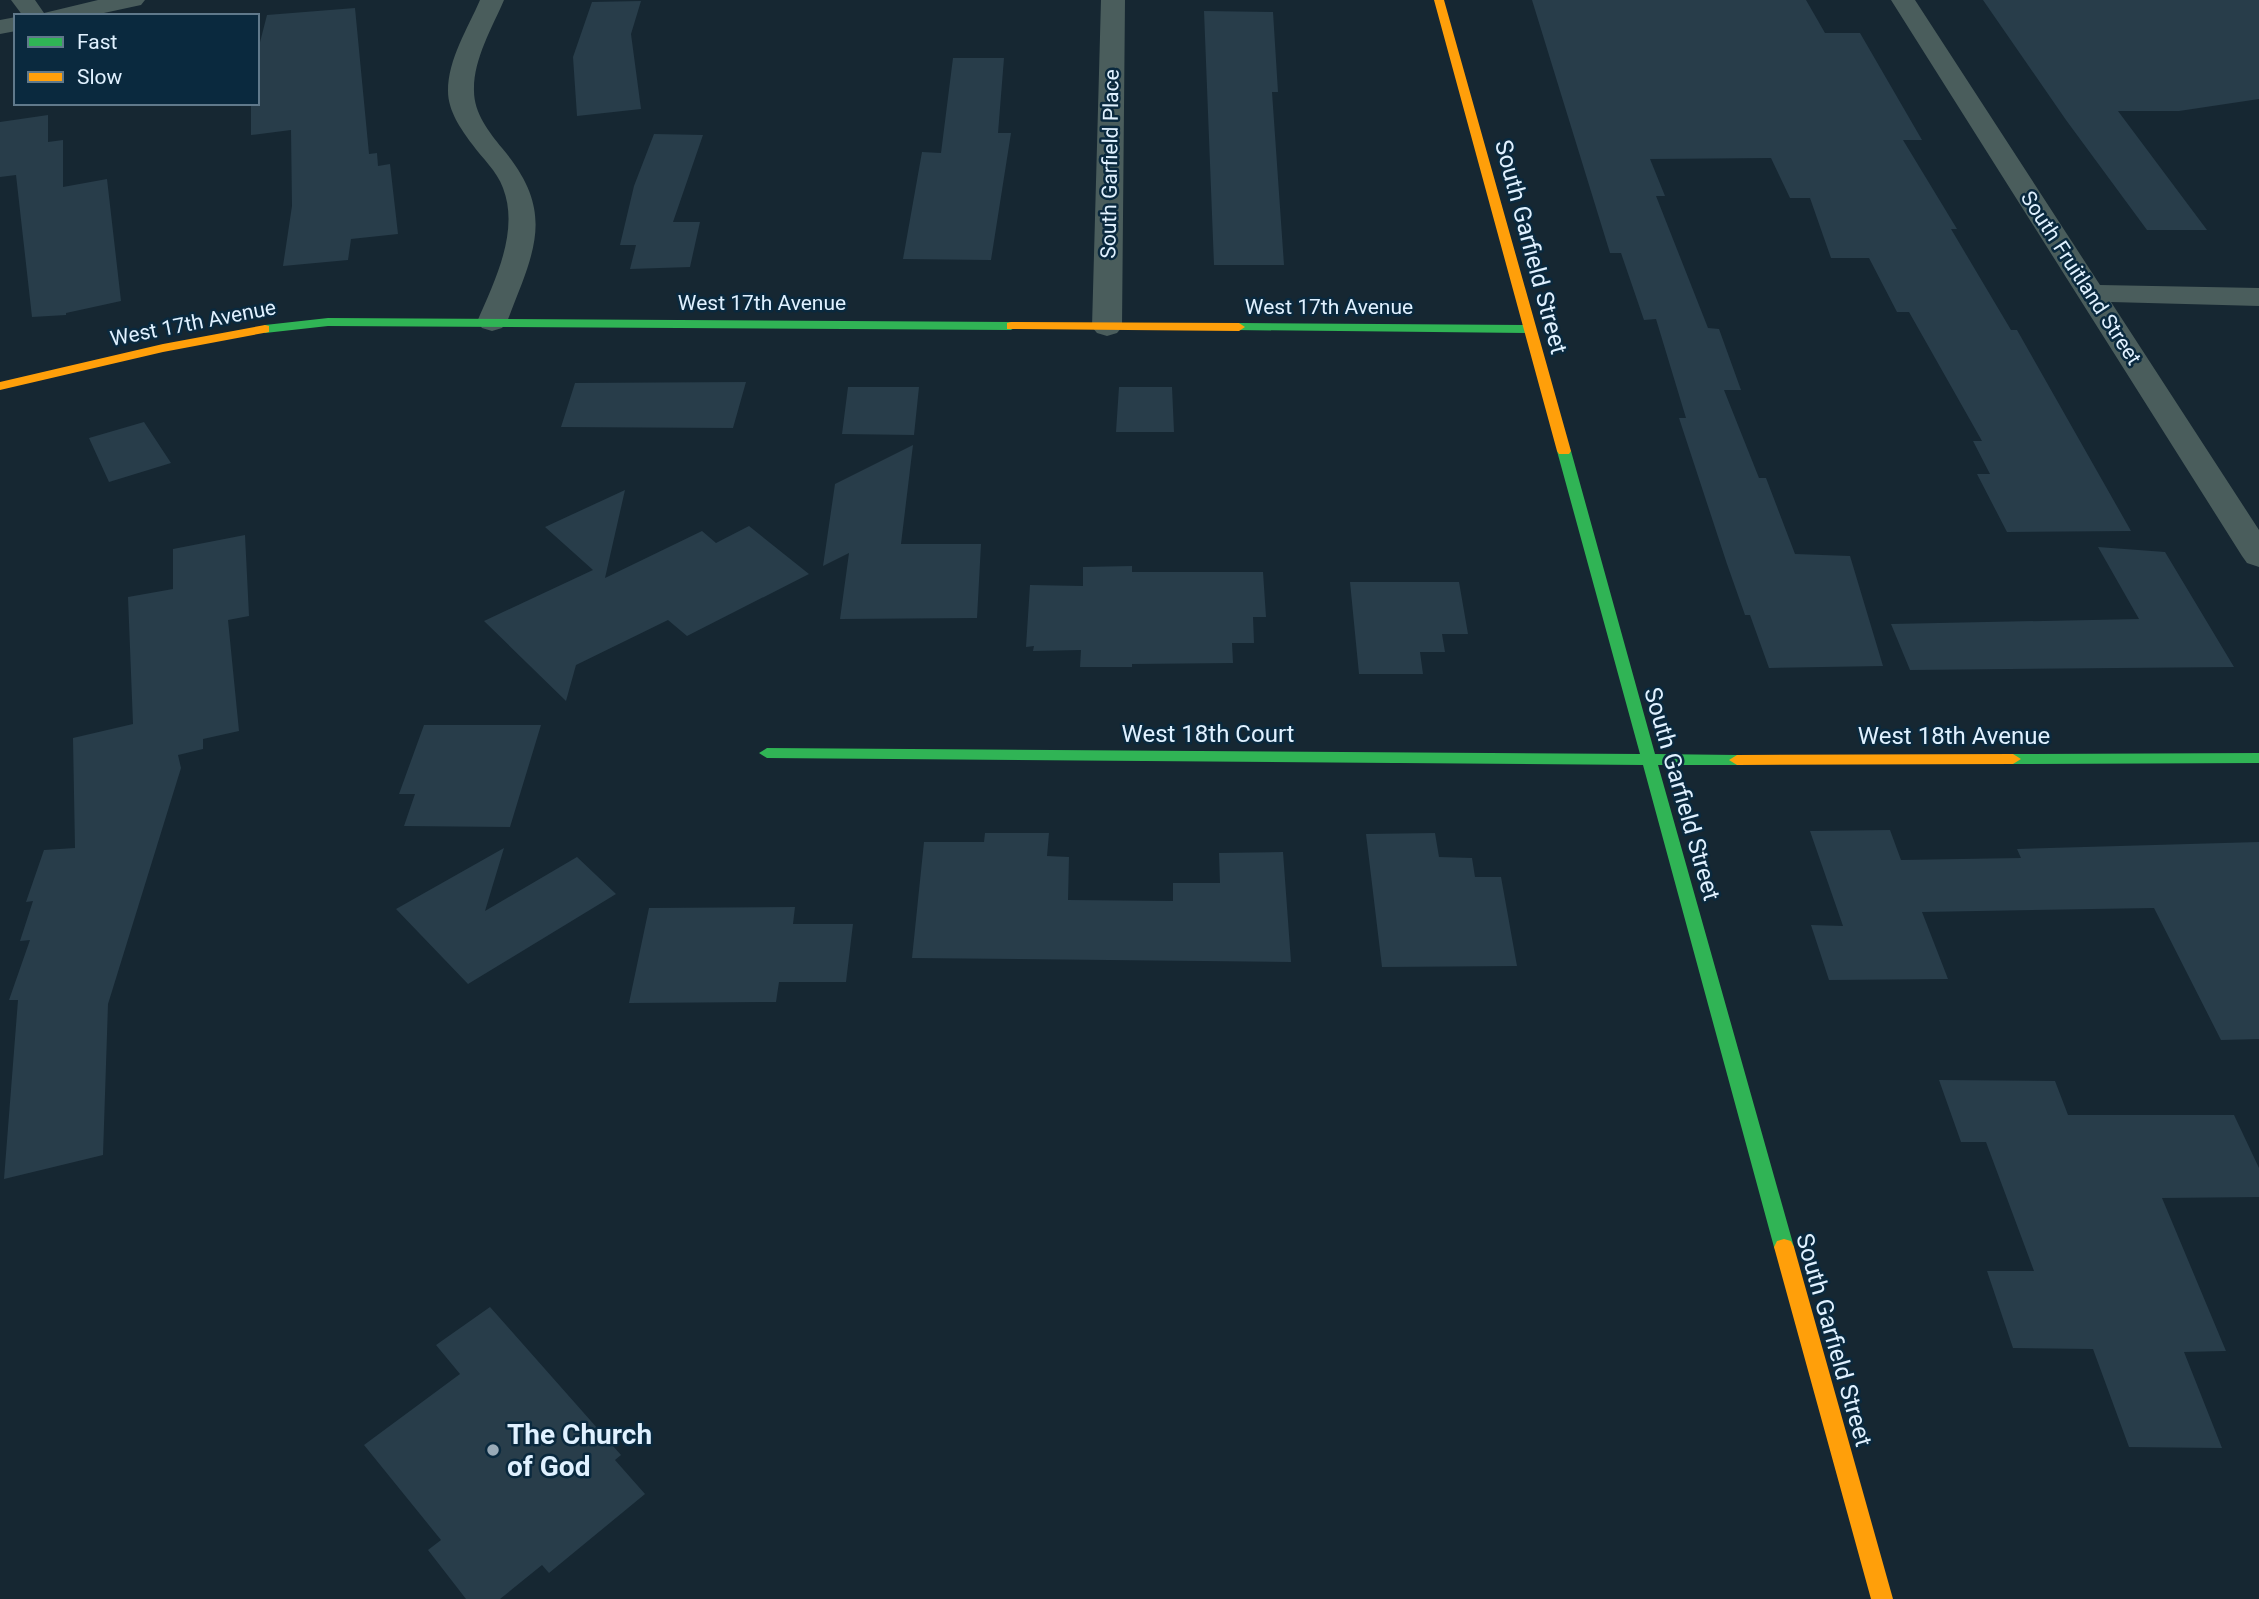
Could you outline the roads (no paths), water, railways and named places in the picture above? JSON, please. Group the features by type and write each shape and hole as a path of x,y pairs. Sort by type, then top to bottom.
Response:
{"street":[{"path":"0,3 13,0"},
{"path":"64,14 133,0"},
{"path":"492,0 463,72 461,101 476,132 513,178 522,208 523,234 492,322"},
{"name":"South Garfield Place","path":"1107,327 1113,0"},
{"name":"South Garfield Street","path":"1439,0 1882,1599"},
{"name":"South Fruitland Street","path":"1903,0 2259,556"},
{"path":"2091,293 2259,297"},
{"name":"West 17th Avenue","path":"0,386 219,336 328,322 1530,329"},
{"name":"West 18th Court","path":"766,753 1648,760"},
{"name":"West 18th Avenue","path":"1648,760 2259,758"}],"place":[{"name":"The Church of God","path":"493,1450"}]}
